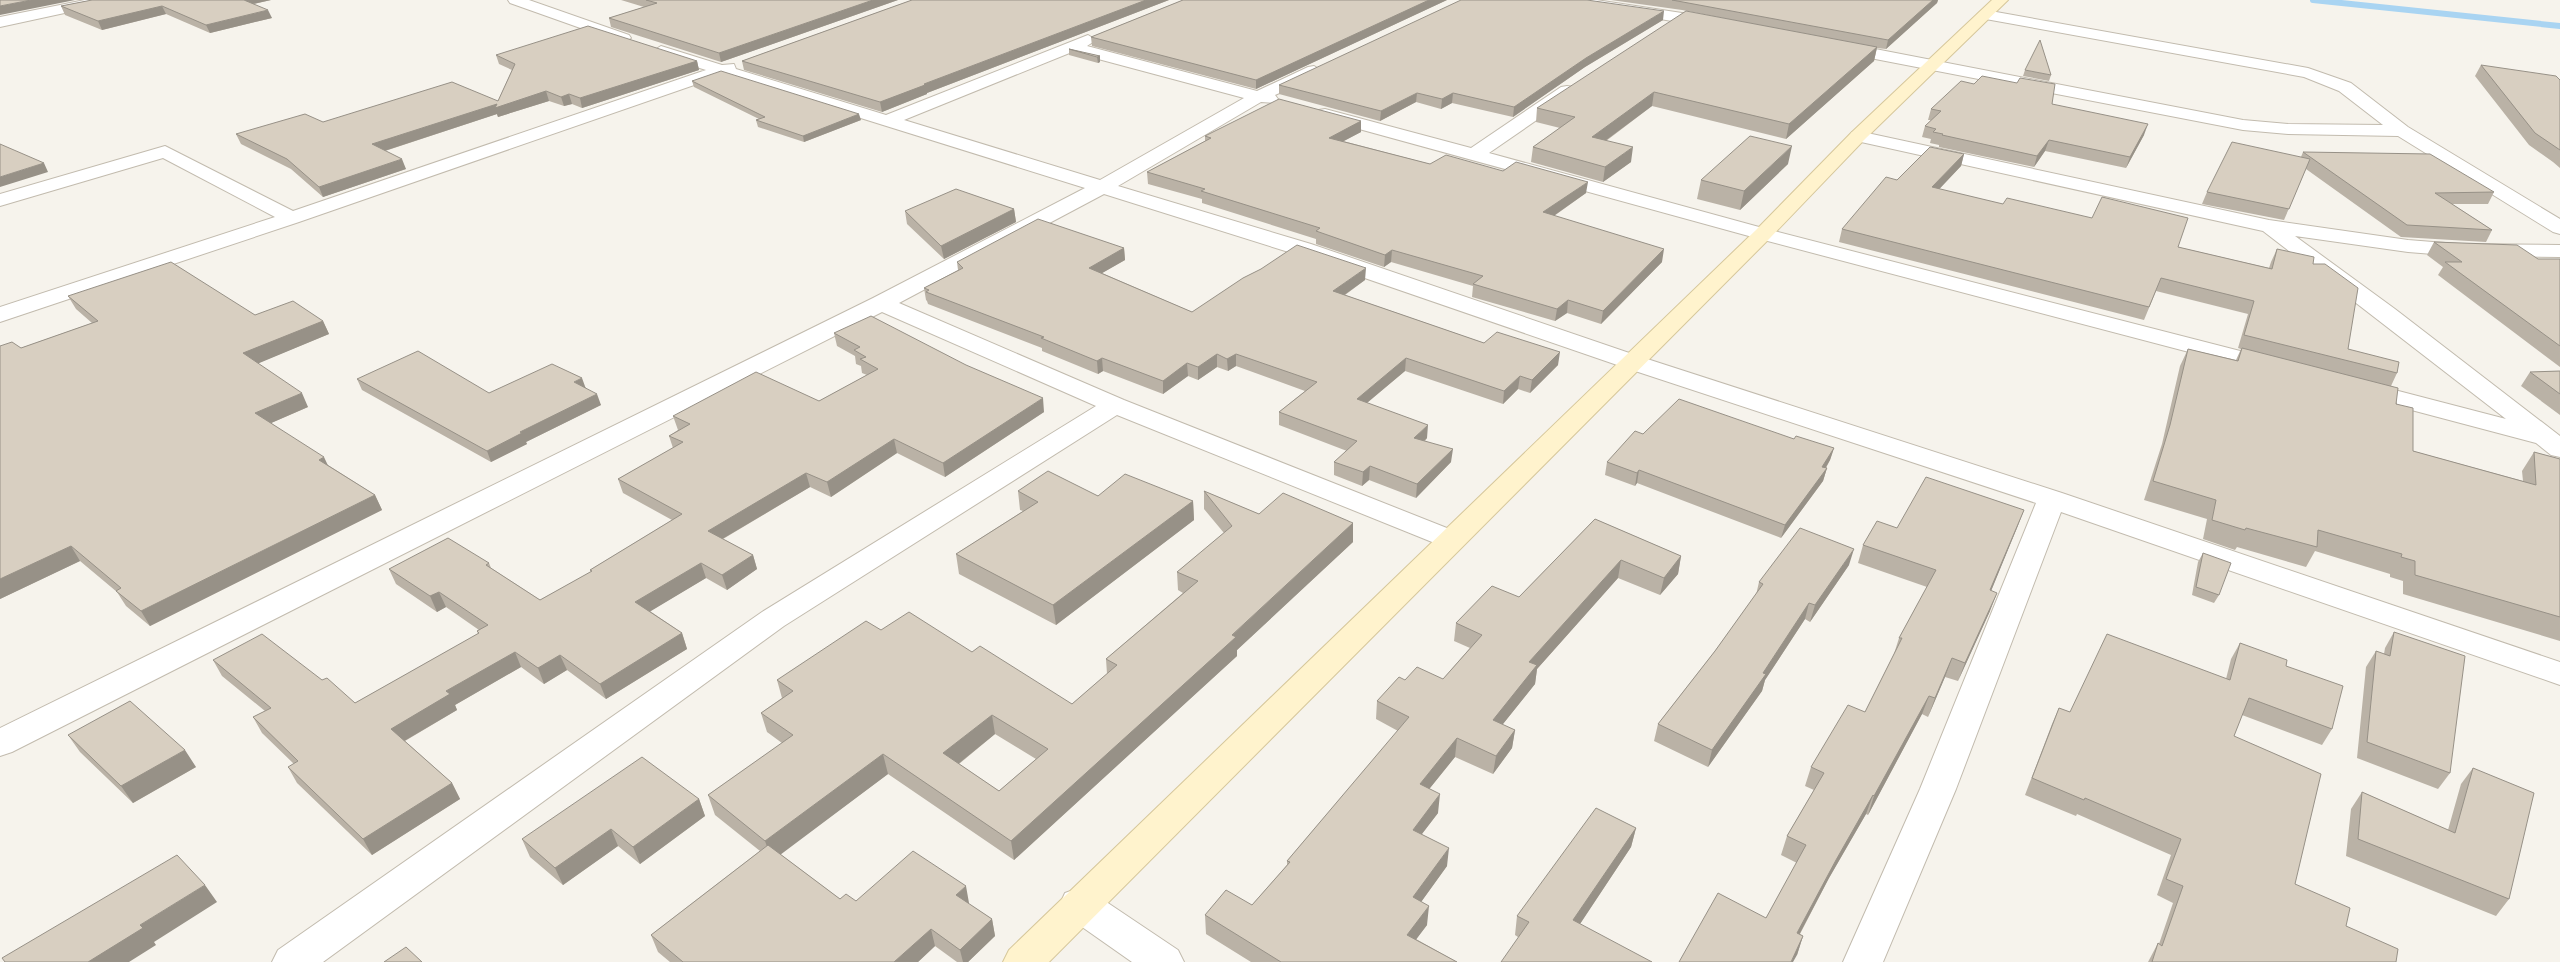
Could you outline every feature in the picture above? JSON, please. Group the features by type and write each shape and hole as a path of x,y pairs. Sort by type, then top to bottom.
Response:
{"street":[{"path":"0,22 106,0"},
{"path":"515,0 550,14 722,70 1302,249 1632,362 2052,499 2560,674"},
{"path":"1568,0 1730,26"},
{"path":"1023,962 1079,904 1763,234 1858,136 1993,8 2308,73 2344,87 2402,131 2560,228"},
{"path":"1657,32 1682,17"},
{"path":"888,120 1107,32"},
{"path":"1826,44 2243,125 2288,129 2402,131"},
{"path":"1072,47 1287,104"},
{"path":"0,315 292,218 750,60"},
{"path":"0,743 881,303 1100,188 1259,96 1330,63"},
{"path":"1476,154 1584,79"},
{"path":"1306,109 1763,234 2295,372"},
{"path":"1858,136 2269,226 2448,250 2560,251"},
{"path":"0,200 165,152 292,218"},
{"path":"2269,226 2387,314 2552,443"},
{"path":"881,303 1115,405 1452,540"},
{"path":"2343,384 2552,443"},
{"path":"292,962 773,619 1115,405"},
{"path":"1863,962 1938,789 2052,499"},
{"path":"1079,904 1164,962"}],"building":[{"path":"0,0 31,0 0,6"},
{"path":"92,0 244,0 268,10 206,25 162,6 98,21 61,6"},
{"path":"646,0 873,0 719,53 609,18 657,3"},
{"path":"912,0 1146,0 880,102 742,61"},
{"path":"1183,0 1429,0 1256,80 1091,37"},
{"path":"1461,0 1587,0 1664,11 1586,58 1514,107 1453,93 1442,99 1417,93 1381,111 1279,85"},
{"path":"1672,0 1933,0 1888,40"},
{"path":"1686,11 1877,47 1789,124 1654,92 1592,137 1633,147 1605,167 1533,147 1575,117 1537,108"},
{"path":"588,26 697,61 580,98 569,94 561,97 546,91 495,108 497,104 372,144 402,159 319,187 287,159 236,134 305,114 323,122 452,82 498,101 515,64 496,55"},
{"path":"2040,40 2051,75 2025,70"},
{"path":"1069,49 1100,56 1097,57"},
{"path":"2481,65 2556,76 2560,80 2560,150 2535,133"},
{"path":"721,71 859,114 803,136 756,120 765,117 692,81"},
{"path":"1982,76 2017,83 2020,78 2055,84 2052,104 2148,124 2130,157 2049,140 2037,156 1942,135 1933,132 1936,129 1925,126 1941,111 1931,109 1961,81 1974,84"},
{"path":"1279,99 1361,121 1329,138 1430,164 1446,155 1503,171 1516,162 1588,182 1543,212 1664,249 1603,311 1568,300 1557,309 1473,284 1483,276 1392,250 1385,255 1316,231 1320,228 1201,191 1205,189 1147,172 1211,138 1205,136"},
{"path":"1750,136 1792,146 1744,191 1701,180"},
{"path":"2232,142 2310,159 2289,209 2207,192"},
{"path":"0,144 44,163 0,177"},
{"path":"1930,147 1964,154 1932,187 2003,204 2007,198 2092,218 2102,197 2188,218 2178,247 2272,269 2277,249 2314,257 2313,264 2325,264 2358,288 2348,349 2399,362 2397,373 2244,335 2254,301 2161,278 2149,307 1842,229 1886,177 1897,180"},
{"path":"2303,152 2430,154 2494,192 2435,193 2492,230 2407,225"},
{"path":"956,189 1014,209 941,246 905,211"},
{"path":"1038,219 1124,248 1089,268 1192,312 1297,245 1366,268 1333,291 1484,343 1497,332 1560,352 1532,380 1520,376 1504,391 1406,358 1357,399 1428,425 1414,438 1453,449 1417,484 1370,466 1363,472 1334,462 1357,441 1279,412 1317,382 1236,354 1227,359 1217,354 1198,367 1187,363 1163,381 1102,358 1097,361 1041,338 1044,337 926,292 929,290 924,288 963,268 957,262"},
{"path":"2434,242 2517,245 2538,259 2560,259 2560,346 2445,262 2462,262"},
{"path":"171,262 255,315 293,301 323,321 243,353 302,393 255,413 324,457 319,460 375,495 141,611 116,591 121,588 71,546 0,579 0,346 12,342 21,348 98,321 68,296"},
{"path":"871,316 966,365 1043,398 943,463 894,439 827,482 806,473 708,531 753,555 722,575 701,563 635,602 682,633 600,684 560,655 538,668 515,652 446,691 450,694 391,729 452,783 363,839 288,767 298,761 253,717 271,708 213,660 262,634 322,680 327,678 355,703 479,633 477,631 488,625 439,592 430,596 389,569 448,538 489,563 486,565 540,600 592,571 590,570 682,514 618,479 683,442 669,436 690,424 673,416 756,372 819,401 878,369 860,359 866,357 854,350 860,347 834,333"},
{"path":"2242,348 2398,388 2396,404 2413,408 2413,451 2536,485 2534,452 2560,459 2560,617 2415,575 2415,561 2401,557 2402,554 2318,530 2317,547 2212,520 2216,500 2153,481 2170,425 2188,349 2238,361"},
{"path":"418,351 489,393 552,364 582,378 574,382 597,394 520,432 522,433 487,451 357,379"},
{"path":"2560,371 2560,394 2530,372"},
{"path":"1679,399 1794,439 1796,436 1834,448 1822,467 1827,468 1785,525 1639,470 1637,473 1607,462 1635,431 1643,434"},
{"path":"1048,471 1098,496 1125,474 1193,501 1053,605 956,554 1038,502 1018,491"},
{"path":"1926,477 2024,510 1990,590 1997,593 1965,663 1952,658 1935,698 1929,696 1797,933 1803,936 1791,962 1679,962 1718,893 1766,918 1806,845 1787,836 1824,773 1811,767 1848,705 1865,712 1902,638 1899,638 1936,570 1863,545 1877,521 1897,528"},
{"path":"1204,491 1259,514 1283,493 1353,523 1232,635 1236,637 1011,841 883,754 765,841 708,795 793,735 761,713 793,691 777,680 866,621 881,630 909,612 972,652 980,646 1072,704 1117,665 1106,659 1198,581 1177,572 1232,526","holes":["992,715 1048,749 999,791 943,753"]},
{"path":"1595,519 1681,556 1664,578 1621,560 1529,662 1537,665 1493,720 1515,730 1496,756 1457,738 1420,784 1440,794 1413,830 1449,848 1413,897 1429,906 1407,935 1457,962 1281,962 1205,915 1226,890 1252,905 1290,862 1287,861 1409,717 1377,701 1399,677 1405,680 1417,667 1443,679 1482,635 1456,623 1492,586 1519,597"},
{"path":"1800,528 1854,549 1815,605 1809,603 1763,673 1766,674 1712,750 1658,724 1715,651 1763,584 1759,582"},
{"path":"2203,553 2231,563 2219,595 2196,587"},
{"path":"2394,632 2465,656 2450,773 2367,742 2376,651 2390,656"},
{"path":"2107,634 2230,680 2240,643 2287,660 2286,666 2343,686 2332,729 2249,698 2234,736 2321,774 2295,884 2350,908 2346,926 2398,949 2396,962 2152,962 2158,943 2162,946 2183,886 2166,879 2181,839 2085,798 2084,800 2032,778 2059,708 2070,712"},
{"path":"130,701 185,750 121,786 68,735"},
{"path":"642,757 699,799 633,847 611,829 555,868 522,839"},
{"path":"2473,768 2534,793 2509,899 2358,839 2362,792 2455,833"},
{"path":"1596,808 1636,828 1573,920 1652,962 1501,962 1529,922 1517,916"},
{"path":"768,845 840,899 846,894 856,901 913,851 966,886 956,895 992,919 960,950 931,929 894,962 683,962 651,935"},
{"path":"177,855 205,885 140,925 143,928 88,962 5,962 2,958"},
{"path":"406,947 422,962 384,962"}],"waterway":[{"path":"2313,0 2560,26"}]}
